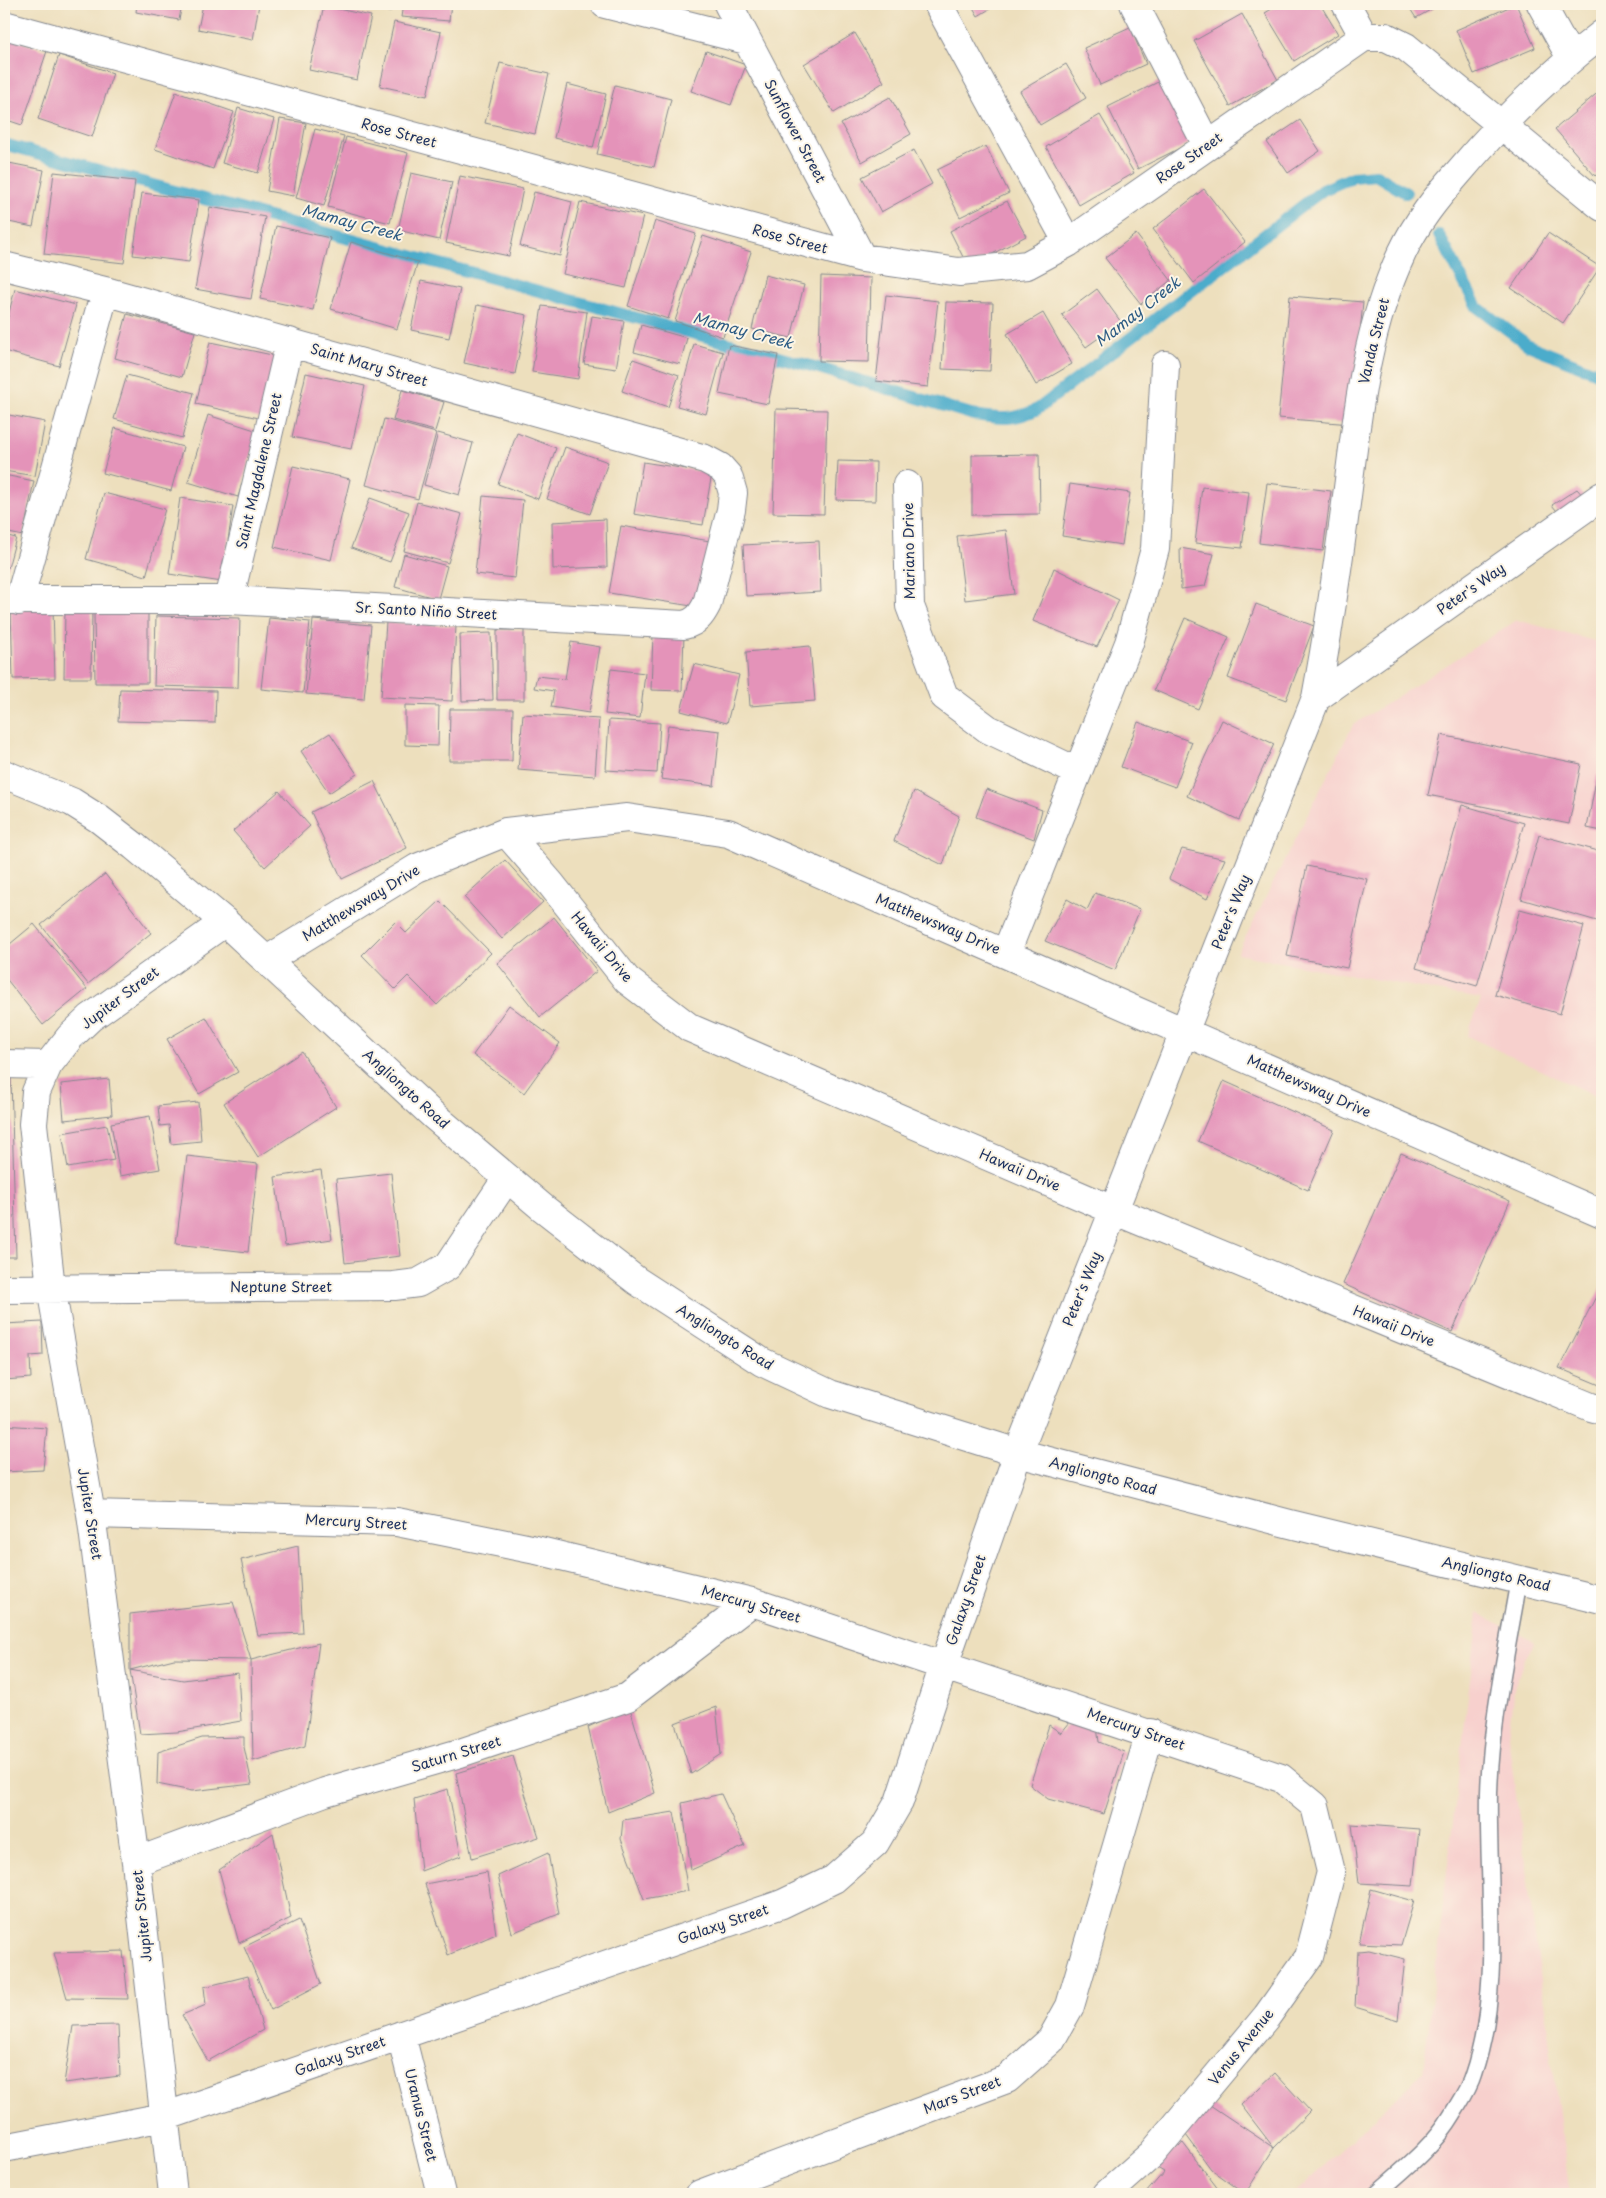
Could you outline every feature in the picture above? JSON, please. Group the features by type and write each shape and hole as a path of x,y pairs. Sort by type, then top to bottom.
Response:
{"street":[{"path":"605,4 746,40"},
{"name":"Sunflower Street","path":"728,4 862,258"},
{"path":"938,4 1068,243"},
{"path":"1134,4 1207,145"},
{"path":"1346,4 1364,37 1386,37 1406,47 1602,206"},
{"path":"1541,4 1571,58"},
{"name":"Rose Street","path":"4,25 862,258 958,272 1027,265 1068,243 1364,37"},
{"name":"Vanda Street","path":"1316,698 1329,627 1360,398 1381,304 1401,254 1422,217 1501,124 1571,58 1602,34"},
{"name":"Saint Mary Street","path":"4,266 105,291 706,459 720,466 728,476"},
{"path":"12,600 105,291"},
{"name":"Saint Magdalene Street","path":"229,600 290,342"},
{"path":"1006,953 1128,644 1155,550 1165,365"},
{"name":"Sr. Santo Niño Street","path":"12,600 229,600 674,625 692,623 701,616 707,604 731,510 733,493 728,476"},
{"name":"Mariano Drive","path":"907,485 910,606 944,696 988,729 1078,772"},
{"name":"Peter's Way","path":"1018,1453 1316,698 1602,496"},
{"name":"Angliongto Road","path":"4,774 72,802 99,820 225,922 434,1116 507,1178 637,1281 762,1362 830,1394 1018,1453 1290,1524 1602,1600"},
{"name":"Matthewsway Drive","path":"267,960 416,868 506,832 627,818 728,833 1602,1214"},
{"name":"Hawaii Drive","path":"506,832 551,884 628,980 690,1028 1113,1210 1602,1410"},
{"name":"Jupiter Street","path":"173,2194 136,1862 91,1514 51,1288 33,1124 36,1092 48,1064 70,1037 90,1018 225,922"},
{"path":"4,1064 48,1064"},
{"name":"Neptune Street","path":"4,1289 394,1286 418,1283 448,1266 507,1178"},
{"name":"Galaxy Street","path":"4,2148 164,2117 782,1904 834,1879 875,1843 900,1802 944,1665 1018,1453"},
{"name":"Mercury Street","path":"91,1514 397,1522 536,1550 752,1602 1150,1733 1280,1778 1315,1806 1331,1872"},
{"name":"Saturn Street","path":"136,1862 326,1792 460,1753 628,1697 752,1602"},
{"name":"Mars Street","path":"700,2194 1007,2079 1051,2040 1070,2006 1150,1733"},
{"name":"Venus Avenue","path":"1107,2194 1152,2154 1267,2016 1309,1957 1331,1872"},
{"name":"Uranus Street","path":"401,2035 441,2194"}],"lane":[{"path":"1376,2194 1418,2157 1451,2117 1473,2077 1486,2030 1490,1976 1489,1792 1493,1738 1519,1580"}],"shaded area":[{"path":"1517,620 1602,643 1602,1099 1467,1036 1481,999 1237,954 1353,725"},
{"path":"1478,1613 1535,1642 1524,1660 1514,1689 1508,1736 1570,2194 1294,2194 1423,2072"}],"building":[{"path":"137,4 182,4 179,20 136,12"},
{"path":"203,4 259,4 253,40 198,29"},
{"path":"332,4 391,4 390,12"},
{"path":"403,4 451,4 449,21 401,17"},
{"path":"971,4 998,4 978,16"},
{"path":"1280,4 1320,4 1338,34 1294,61 1265,13"},
{"path":"1407,4 1441,4 1416,18"},
{"path":"1516,4 1535,48 1474,74 1456,30"},
{"path":"324,6 371,16 357,80 309,70"},
{"path":"1242,14 1278,80 1230,106 1194,41"},
{"path":"394,22 441,32 427,96 380,86"},
{"path":"1130,27 1146,64 1100,85 1084,48"},
{"path":"855,33 884,82 834,113 804,64"},
{"path":"4,36 47,51 22,125 4,119"},
{"path":"706,51 746,65 731,105 691,91"},
{"path":"59,55 113,73 92,137 38,119"},
{"path":"500,63 549,74 535,134 485,123"},
{"path":"1066,64 1086,98 1040,125 1020,91"},
{"path":"1162,80 1192,142 1138,169 1108,107"},
{"path":"567,84 606,94 593,148 554,138"},
{"path":"615,85 671,99 654,167 597,154"},
{"path":"1602,89 1602,170 1595,176 1555,129"},
{"path":"176,92 234,112 213,169 155,149"},
{"path":"890,97 911,134 862,162 841,124"},
{"path":"238,108 274,119 258,173 222,163"},
{"path":"1100,115 1134,173 1079,205 1046,147"},
{"path":"280,119 306,123 293,196 267,191"},
{"path":"1300,120 1320,151 1288,173 1267,142"},
{"path":"315,129 344,136 324,206 296,198"},
{"path":"346,137 408,153 390,223 328,207"},
{"path":"986,146 1009,193 960,217 937,170"},
{"path":"914,150 932,184 881,212 862,177"},
{"path":"4,162 44,170 33,227 4,221"},
{"path":"54,172 135,181 124,263 44,254"},
{"path":"411,173 452,182 439,240 398,230"},
{"path":"460,176 523,189 509,256 446,243"},
{"path":"1204,189 1245,242 1194,283 1153,229"},
{"path":"534,192 572,202 560,256 520,246"},
{"path":"142,193 199,200 189,262 133,255"},
{"path":"1007,201 1026,236 968,267 950,231"},
{"path":"580,202 643,216 626,288 563,274"},
{"path":"210,207 265,217 251,299 195,289"},
{"path":"655,221 696,234 668,319 628,306"},
{"path":"276,226 330,238 313,310 260,299"},
{"path":"1548,233 1600,267 1563,323 1511,288"},
{"path":"1136,234 1171,280 1141,304 1105,258"},
{"path":"703,236 751,252 723,337 675,321"},
{"path":"351,242 418,262 397,329 331,309"},
{"path":"765,275 804,285 791,338 752,329"},
{"path":"821,276 871,278 869,362 819,361"},
{"path":"421,281 460,289 449,338 411,330"},
{"path":"15,289 76,305 59,366 4,351 4,332"},
{"path":"1097,289 1121,322 1086,347 1062,315"},
{"path":"886,295 938,301 928,387 876,381"},
{"path":"1290,296 1363,302 1351,424 1278,418"},
{"path":"946,302 993,303 990,371 942,369"},
{"path":"477,305 527,315 515,374 464,363"},
{"path":"542,306 587,312 578,379 532,372"},
{"path":"1043,313 1072,364 1036,385 1007,334"},
{"path":"127,314 195,332 182,377 115,358"},
{"path":"592,316 624,321 616,369 584,364"},
{"path":"641,325 687,338 680,364 634,352"},
{"path":"210,342 277,356 263,419 196,404"},
{"path":"694,344 723,352 706,414 677,406"},
{"path":"729,345 778,355 768,404 719,394"},
{"path":"633,359 679,375 668,407 622,391"},
{"path":"306,373 365,386 351,449 292,437"},
{"path":"127,375 194,393 182,438 114,419"},
{"path":"402,390 444,402 435,431 393,420"},
{"path":"776,409 827,410 824,514 773,513"},
{"path":"4,414 45,422 35,476 4,471"},
{"path":"208,415 258,431 238,497 188,482"},
{"path":"384,419 436,433 418,499 366,485"},
{"path":"115,428 183,447 171,491 103,473"},
{"path":"438,433 473,443 459,495 424,485"},
{"path":"517,433 556,448 538,499 498,484"},
{"path":"565,447 608,462 590,514 547,499"},
{"path":"1039,454 1040,514 972,515 972,455"},
{"path":"838,461 876,462 875,501 836,500"},
{"path":"643,462 712,473 703,525 634,514"},
{"path":"293,466 350,479 331,560 274,547"},
{"path":"4,475 34,481 23,536 4,532"},
{"path":"1267,483 1331,491 1323,551 1259,543"},
{"path":"1070,484 1130,493 1122,545 1062,536"},
{"path":"1202,487 1249,492 1242,548 1195,543"},
{"path":"1577,489 1585,498 1561,516 1552,505"},
{"path":"104,493 165,509 146,576 86,559"},
{"path":"483,496 523,500 515,578 475,574"},
{"path":"180,498 233,506 222,582 169,574"},
{"path":"370,498 409,512 390,562 351,548"},
{"path":"417,502 462,514 448,563 404,551"},
{"path":"606,519 607,567 553,569 552,522"},
{"path":"621,526 710,541 698,607 609,593"},
{"path":"1006,530 1014,594 965,600 957,536"},
{"path":"4,535 16,538 8,568 4,567"},
{"path":"819,541 821,592 746,596 743,545"},
{"path":"1180,548 1214,554 1205,586 1181,589"},
{"path":"404,554 447,566 438,599 395,587"},
{"path":"1054,568 1119,600 1097,647 1033,621"},
{"path":"1256,604 1314,626 1286,700 1228,678"},
{"path":"65,607 92,608 91,678 64,678"},
{"path":"53,608 55,678 13,679 11,610"},
{"path":"94,612 148,612 148,683 95,683"},
{"path":"156,616 240,618 238,688 154,686"},
{"path":"269,618 310,622 303,693 261,689"},
{"path":"1185,618 1229,637 1198,709 1154,690"},
{"path":"313,620 371,625 364,699 306,694"},
{"path":"386,622 456,626 452,701 381,697"},
{"path":"497,630 524,630 524,700 497,700"},
{"path":"491,633 493,700 462,701 460,634"},
{"path":"653,634 684,635 682,691 651,690"},
{"path":"571,642 600,647 589,713 551,707 554,691 534,688 537,676 565,679"},
{"path":"810,646 815,701 750,706 746,652"},
{"path":"694,664 739,675 727,723 681,711"},
{"path":"611,669 645,673 640,718 605,714"},
{"path":"120,689 216,691 215,723 118,721"},
{"path":"405,705 439,706 438,746 405,745"},
{"path":"450,709 513,709 512,761 449,761"},
{"path":"523,714 599,719 595,776 518,770"},
{"path":"609,720 660,723 657,773 606,770"},
{"path":"1222,720 1274,744 1239,820 1187,796"},
{"path":"1138,722 1192,742 1175,787 1121,767"},
{"path":"668,725 720,731 714,786 661,779"},
{"path":"330,733 357,774 329,793 301,751"},
{"path":"1441,735 1581,764 1569,824 1428,795"},
{"path":"1597,775 1602,776 1602,831 1587,828"},
{"path":"374,781 407,848 342,879 311,812"},
{"path":"986,789 1042,810 1034,839 976,817"},
{"path":"279,791 310,826 265,867 233,831"},
{"path":"914,791 959,816 943,865 894,841"},
{"path":"1462,805 1524,823 1477,986 1416,968"},
{"path":"1539,835 1602,852 1602,903 1597,921 1521,899"},
{"path":"1182,849 1225,859 1207,899 1169,879"},
{"path":"505,860 543,902 502,939 464,897"},
{"path":"1307,866 1367,879 1347,968 1287,956"},
{"path":"105,874 151,933 88,984 41,925"},
{"path":"1095,893 1140,909 1115,970 1045,941 1067,899 1087,910"},
{"path":"440,901 491,953 437,1005 408,976 395,989 362,955 395,922 406,933"},
{"path":"1520,909 1584,926 1560,1014 1495,995"},
{"path":"554,917 597,971 540,1017 497,963"},
{"path":"34,924 87,989 43,1025 4,976 4,949"},
{"path":"509,1005 560,1043 524,1093 473,1055"},
{"path":"206,1017 238,1072 199,1094 167,1039"},
{"path":"302,1052 336,1107 258,1157 224,1103"},
{"path":"4,1079 11,1079 16,1257 4,1257"},
{"path":"109,1079 112,1115 64,1120 61,1084"},
{"path":"1224,1081 1334,1130 1308,1190 1198,1141"},
{"path":"198,1102 201,1141 171,1144 169,1125 160,1126 158,1106"},
{"path":"150,1116 160,1169 120,1176 111,1123"},
{"path":"107,1125 114,1160 68,1168 62,1133"},
{"path":"1401,1153 1510,1201 1452,1332 1343,1284"},
{"path":"187,1156 258,1164 248,1252 176,1244"},
{"path":"321,1170 332,1239 285,1246 275,1177"},
{"path":"391,1173 400,1256 345,1263 336,1179"},
{"path":"1602,1285 1602,1386 1559,1368"},
{"path":"42,1322 43,1355 30,1356 31,1378 4,1380 4,1324"},
{"path":"4,1425 47,1428 43,1470 4,1472"},
{"path":"298,1546 303,1633 258,1635 241,1560"},
{"path":"233,1602 251,1660 174,1659 130,1670 130,1614"},
{"path":"319,1643 305,1746 253,1761 251,1660"},
{"path":"130,1670 183,1680 238,1673 241,1721 177,1732 140,1734"},
{"path":"716,1707 721,1754 691,1774 675,1723"},
{"path":"630,1708 655,1793 608,1812 588,1727"},
{"path":"1075,1716 1097,1727 1099,1742 1124,1752 1104,1814 1048,1799 1030,1785 1049,1725 1061,1733"},
{"path":"244,1737 244,1747 252,1784 192,1791 157,1784 158,1752 202,1738"},
{"path":"513,1756 539,1837 472,1858 456,1773"},
{"path":"448,1789 461,1856 421,1871 414,1799"},
{"path":"721,1794 745,1846 691,1870 682,1803"},
{"path":"674,1812 688,1891 644,1899 621,1839 623,1820"},
{"path":"1352,1824 1419,1829 1413,1886 1359,1883"},
{"path":"273,1833 291,1918 239,1943 219,1870"},
{"path":"548,1853 559,1914 512,1933 498,1876"},
{"path":"487,1872 496,1934 448,1955 425,1884"},
{"path":"1371,1889 1414,1901 1401,1945 1359,1943"},
{"path":"299,1920 321,1984 271,2010 244,1947"},
{"path":"1369,1950 1405,1959 1398,2020 1355,2007 1358,1951"},
{"path":"123,1951 128,1999 67,1998 54,1953"},
{"path":"248,1976 263,2030 208,2061 182,2015 206,2005 204,1987"},
{"path":"118,2025 120,2076 64,2083 73,2026"},
{"path":"1275,2073 1310,2111 1274,2148 1241,2105"},
{"path":"1207,2103 1274,2148 1245,2194 1211,2169 1186,2135"},
{"path":"1183,2143 1222,2194 1145,2194 1164,2172 1152,2165"}],"waterway":[{"name":"Mamay Creek","path":"4,144 822,369 974,415 1000,418 1021,416 1038,409 1323,190 1353,177 1376,175 1406,193"},
{"name":"Mamay Creek","path":"1439,235 1477,307 1528,345 1602,375"}]}
